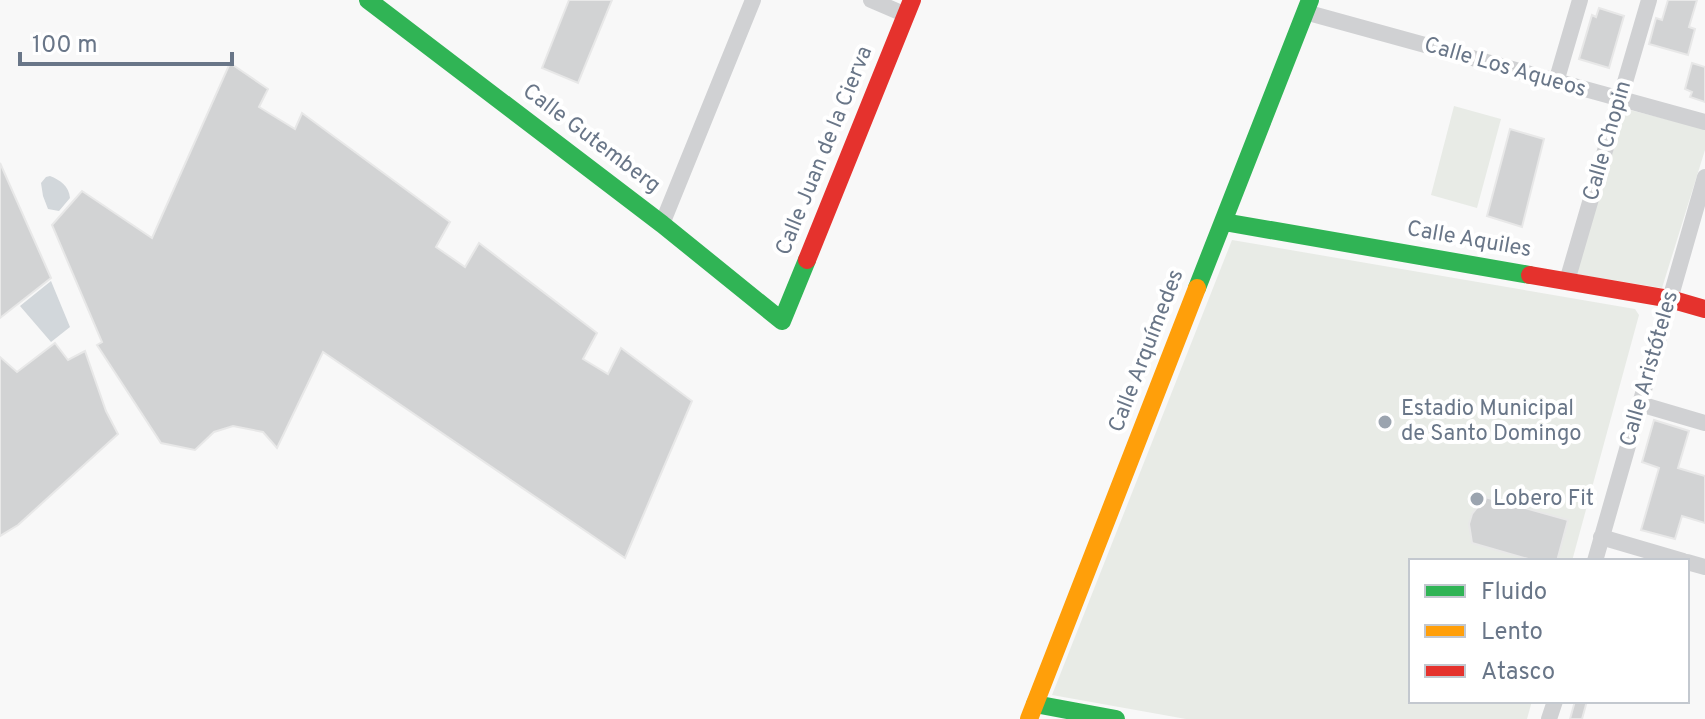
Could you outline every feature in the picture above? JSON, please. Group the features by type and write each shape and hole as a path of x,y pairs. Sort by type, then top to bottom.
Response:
{"street":[{"name":"Calle Gutemberg","path":"368,0 662,224 782,321"},
{"path":"662,224 753,0"},
{"path":"871,0 909,7"},
{"path":"1556,82 1580,0"},
{"name":"Calle Chopin","path":"1567,281 1649,0"},
{"name":"Calle Los Aqueos","path":"1307,6 1556,82 1705,122"},
{"name":"Calle Arquímedes","path":"1032,712 1307,6"},
{"name":"Calle Juan de la Cierva","path":"782,321 909,7"},
{"name":"Calle Aristóteles","path":"1596,559 1705,177"},
{"name":"Calle Aquiles","path":"1224,222 1670,299 1705,309"},
{"path":"1640,404 1705,423"},
{"path":"1601,537 1675,559"},
{"path":"1032,712 1113,719"}],"shaded area":[{"path":"1454,106 1501,119 1477,208 1431,195"},
{"path":"1626,109 1705,129 1705,150 1662,288 1575,274"},
{"path":"50,176 68,190 70,198 59,211 48,209 43,196 41,183"},
{"name":"Estadio Municipal de Santo Domingo","path":"1232,240 1635,309 1639,315 1573,559 1409,559 1409,703 1531,703 1527,719 1186,719 1052,695"},
{"path":"51,281 70,327 51,342 20,306"}],"building":[{"path":"569,0 612,0 578,83 542,68"},
{"path":"1668,0 1697,0 1689,27 1695,29 1688,55 1649,44 1656,18 1662,20"},
{"path":"1599,8 1624,16 1609,68 1579,59 1592,15 1596,17"},
{"path":"230,63 268,89 259,107 295,129 302,113 450,222 436,247 465,267 479,243 597,333 583,359 608,374 621,348 692,401 625,558 323,352 277,448 263,432 233,426 214,432 195,450 161,443 97,345 102,342 52,225 82,191 152,238"},
{"path":"1692,63 1705,67 1705,102 1690,97 1692,92 1685,89"},
{"path":"1510,129 1544,139 1522,227 1487,216"},
{"path":"0,163 51,278 0,318"},
{"path":"55,343 68,360 85,351 106,411 118,434 18,525 0,536 0,357 17,372"},
{"path":"1654,420 1689,431 1678,468 1705,476 1705,523 1682,516 1675,539 1641,530 1659,468 1642,462"},
{"path":"1485,497 1568,520 1558,559 1528,559 1472,543 1469,524 1472,514"},
{"path":"1574,703 1586,703 1582,719 1570,719"}],"traffic: fast":[{"path":"368,0 662,224 782,321 807,260"},
{"path":"1197,288 1310,0"},
{"path":"1224,222 1530,275"},
{"path":"1035,704 1116,719"}],"traffic: slow":[{"path":"1029,719 1197,288"}],"traffic: jam":[{"path":"807,260 912,0"},
{"path":"1530,275 1670,299 1705,309"}],"place":[{"name":"Estadio Municipal de Santo Domingo","path":"1385,422"},
{"name":"Lobero Fit","path":"1477,499"}]}
